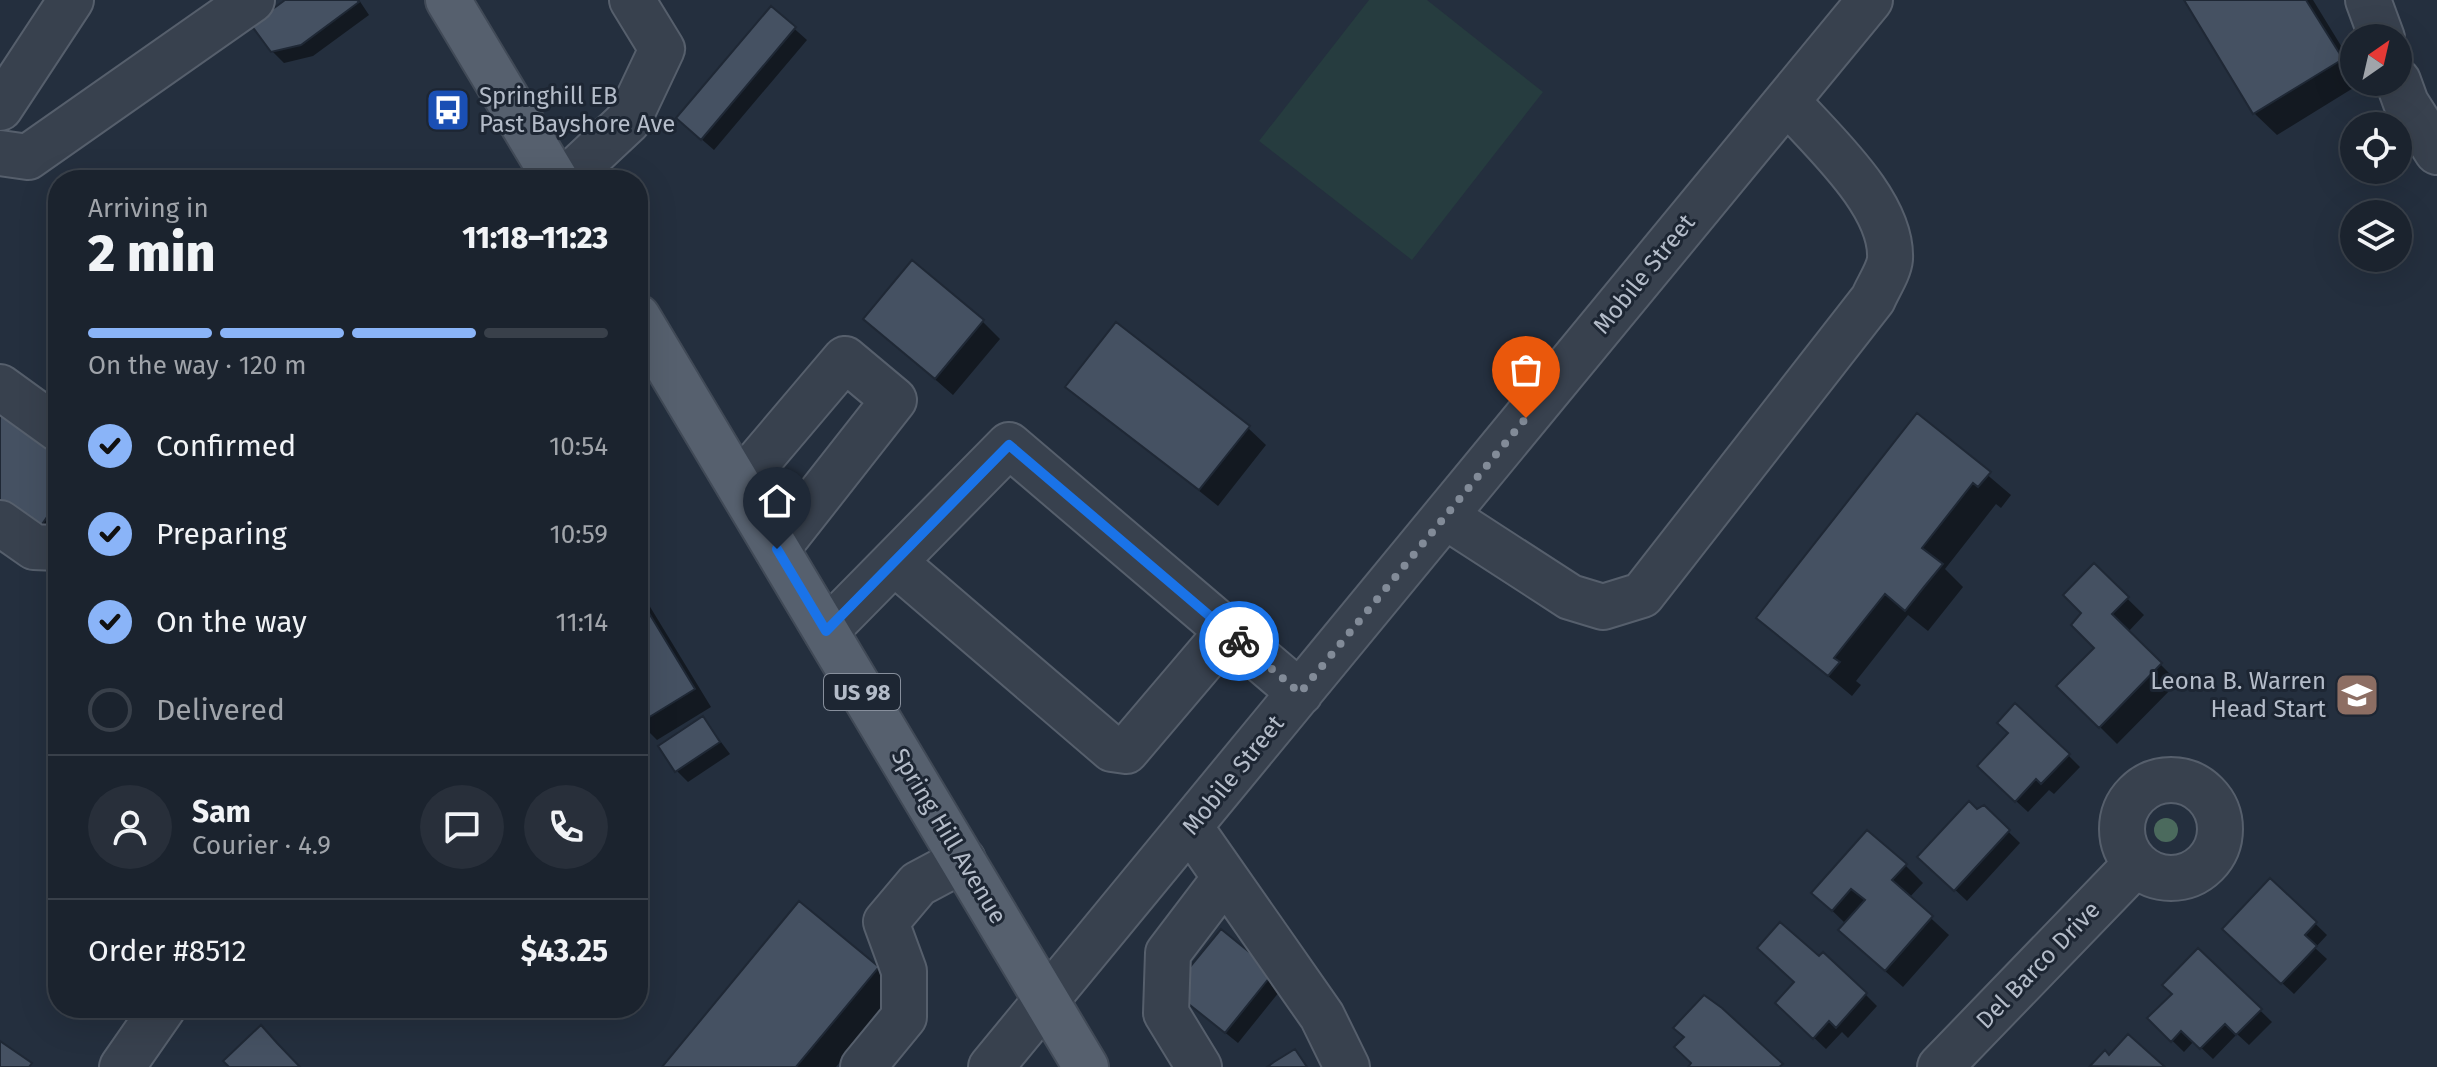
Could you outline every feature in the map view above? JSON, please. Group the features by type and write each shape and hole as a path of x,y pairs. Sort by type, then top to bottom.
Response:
{"main road":[{"path":"448,0 550,170"},
{"name":"Spring Hill Avenue","path":"648,337 739,484 1086,1067"}],"street":[{"path":"0,108 71,0"},
{"path":"0,153 28,157 252,0"},
{"path":"576,170 628,121 662,49 632,0"},
{"name":"Mobile Street","path":"991,1067 1870,0"},
{"path":"2368,0 2377,24"},
{"path":"2403,96 2437,152"},
{"path":"1445,516 1570,597 1603,607 1642,595 1873,299 1890,260 1884,221 1857,181 1787,101"},
{"path":"739,484 845,359 894,400 777,549"},
{"path":"0,387 48,422"},
{"path":"826,631 1009,445 1300,693"},
{"path":"0,523 34,547 48,548"},
{"path":"894,562 1112,749 1126,751 1228,631"},
{"path":"1190,827 1322,1016 1347,1067"},
{"path":"863,1067 904,1017 904,971 886,922 918,884 963,860"},
{"name":"Del Barco Drive","path":"1940,1067 2136,864"},
{"path":"1199,1067 1166,1013 1168,953 1225,878"},
{"path":"122,1067 156,1018"}],"green space":[{"path":"1369,0 1427,0 1543,92 1412,260 1259,141"}],"building":[{"path":"285,0 359,2 301,45 271,52 251,25"},
{"path":"2184,0 2306,0 2340,54 2340,61 2253,114"},
{"path":"771,6 796,27 701,140 676,118"},
{"path":"912,260 984,320 935,379 863,319"},
{"path":"1116,322 1250,426 1199,490 1065,387"},
{"path":"0,408 48,442 48,516 36,533 0,508"},
{"path":"1917,413 1991,472 1978,487 1973,483 1922,548 1943,564 1905,611 1885,594 1834,658 1840,662 1828,676 1756,618"},
{"path":"2094,563 2129,597 2112,614 2162,663 2099,728 2056,686 2094,648 2071,625 2081,613 2063,595"},
{"path":"648,611 695,689 648,718"},
{"path":"2015,703 2070,754 2041,784 2036,779 2015,802 1977,766 2008,733 1997,723"},
{"path":"703,716 720,742 675,772 658,746"},
{"path":"1969,801 1977,809 1984,805 2010,830 1954,891 1917,857"},
{"path":"1867,830 1907,864 1892,880 1933,916 1885,971 1838,930 1865,900 1851,889 1832,911 1811,893"},
{"path":"2270,878 2317,922 2305,935 2317,946 2281,984 2222,929"},
{"path":"799,901 879,967 796,1067 662,1067"},
{"path":"1780,922 1819,956 1823,952 1867,993 1836,1028 1829,1021 1813,1039 1775,1003 1794,982 1757,948"},
{"path":"1221,929 1274,972 1225,1033 1171,990"},
{"path":"2198,948 2262,1009 2236,1035 2225,1024 2200,1049 2181,1031 2171,1042 2147,1018 2172,994 2162,985"},
{"path":"1704,995 1783,1064 1779,1067 1688,1067 1691,1063 1674,1047 1684,1037 1673,1028"},
{"path":"261,1025 300,1067 229,1067 223,1061"},
{"path":"2128,1034 2165,1067 2090,1066 2105,1050 2109,1055"},
{"path":"0,1041 32,1063 29,1067 0,1067"},
{"path":"1295,1049 1307,1067 1267,1067 1274,1062"}],"way so far":[{"path":"1239,641 1300,693 1526,418"}],"place":[{"name":"Springhill EB Past Bayshore Ave","path":"448,110"},
{"name":"Leona B. Warren Head Start","path":"2357,695"}],"route":[{"path":"777,549 826,631 1009,445 1239,641"}]}
